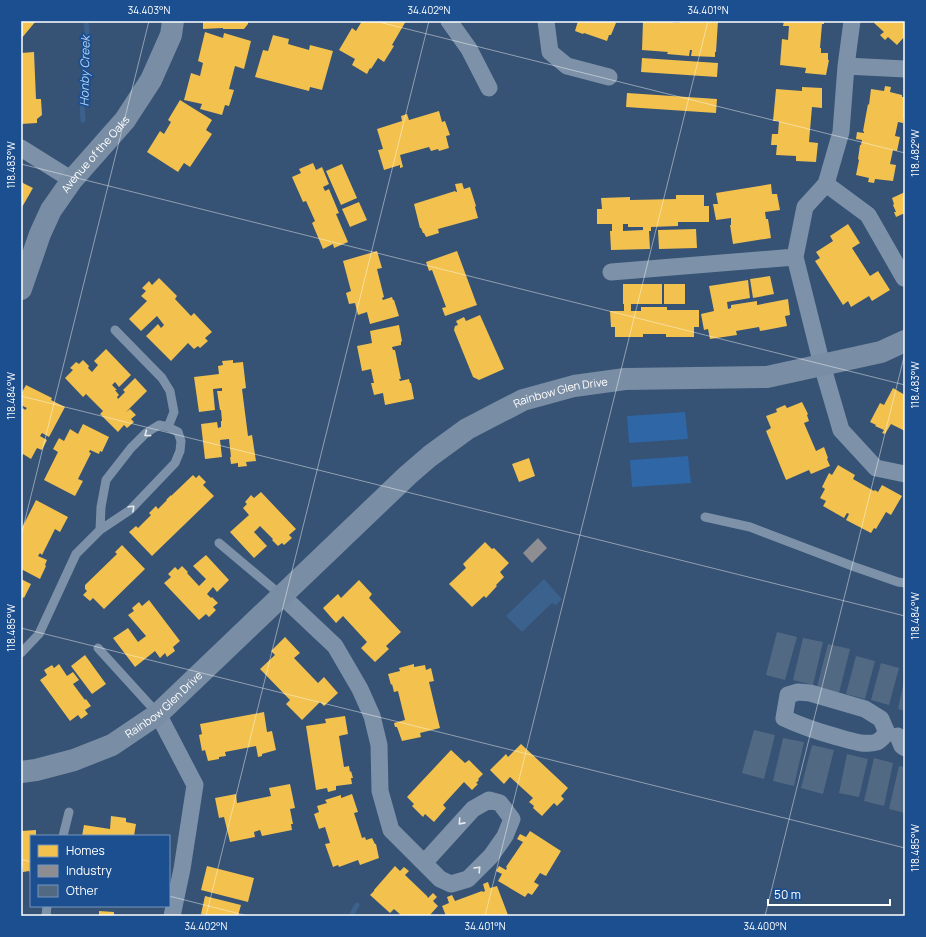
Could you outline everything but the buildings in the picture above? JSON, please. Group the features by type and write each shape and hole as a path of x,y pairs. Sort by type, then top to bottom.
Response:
{"street":[{"name":"Avenue of the Oaks","path":"21,289 40,234 51,210 72,180 125,120 151,80 171,35 173,21"},
{"path":"449,21 469,50 489,88"},
{"path":"546,21 550,52 567,66 609,77"},
{"path":"852,21 846,66 841,132 826,184 805,207 795,257 822,365 841,430 876,468 905,474"},
{"path":"846,66 905,69"},
{"path":"21,148 72,180"},
{"path":"826,184 868,215 904,278"},
{"path":"611,272 795,257"},
{"name":"Rainbow Glen Drive","path":"21,772 36,770 74,760 112,744 158,714 408,475 430,456 467,429 523,400 574,386 625,379 767,377 881,352 905,341"},
{"path":"282,596 335,646 360,689 372,716 379,745 380,791 391,830 424,863 440,879 451,884 468,879 491,856 505,836 512,819 500,803 489,800 473,809 424,863"},
{"path":"798,692 810,693 865,709 881,719 899,737 868,743 847,740 798,725 784,718 788,695 798,692"},
{"path":"158,714 195,785 182,868 172,916"}],"lane":[{"path":"115,330 162,378 170,391 174,412 168,427"},
{"path":"21,653 39,634 76,554 100,530 130,510 174,463 180,451 181,441 178,432 168,427 159,425 146,433 131,448 106,480 101,507 100,530"},
{"path":"706,517 750,527 855,567 905,583"},
{"path":"219,543 282,596"},
{"path":"98,648 158,714"},
{"path":"63,835 69,812"}],"shaded area":[{"path":"685,412 688,439 629,443 627,416"},
{"path":"688,456 691,483 632,487 630,460"},
{"path":"544,579 562,599 556,605 552,603 522,632 506,616"}],"waterway":[{"name":"Honby Creek","path":"83,120 82,100 87,30 86,21"},
{"name":"Honby Creek","path":"351,916 357,905"}]}
